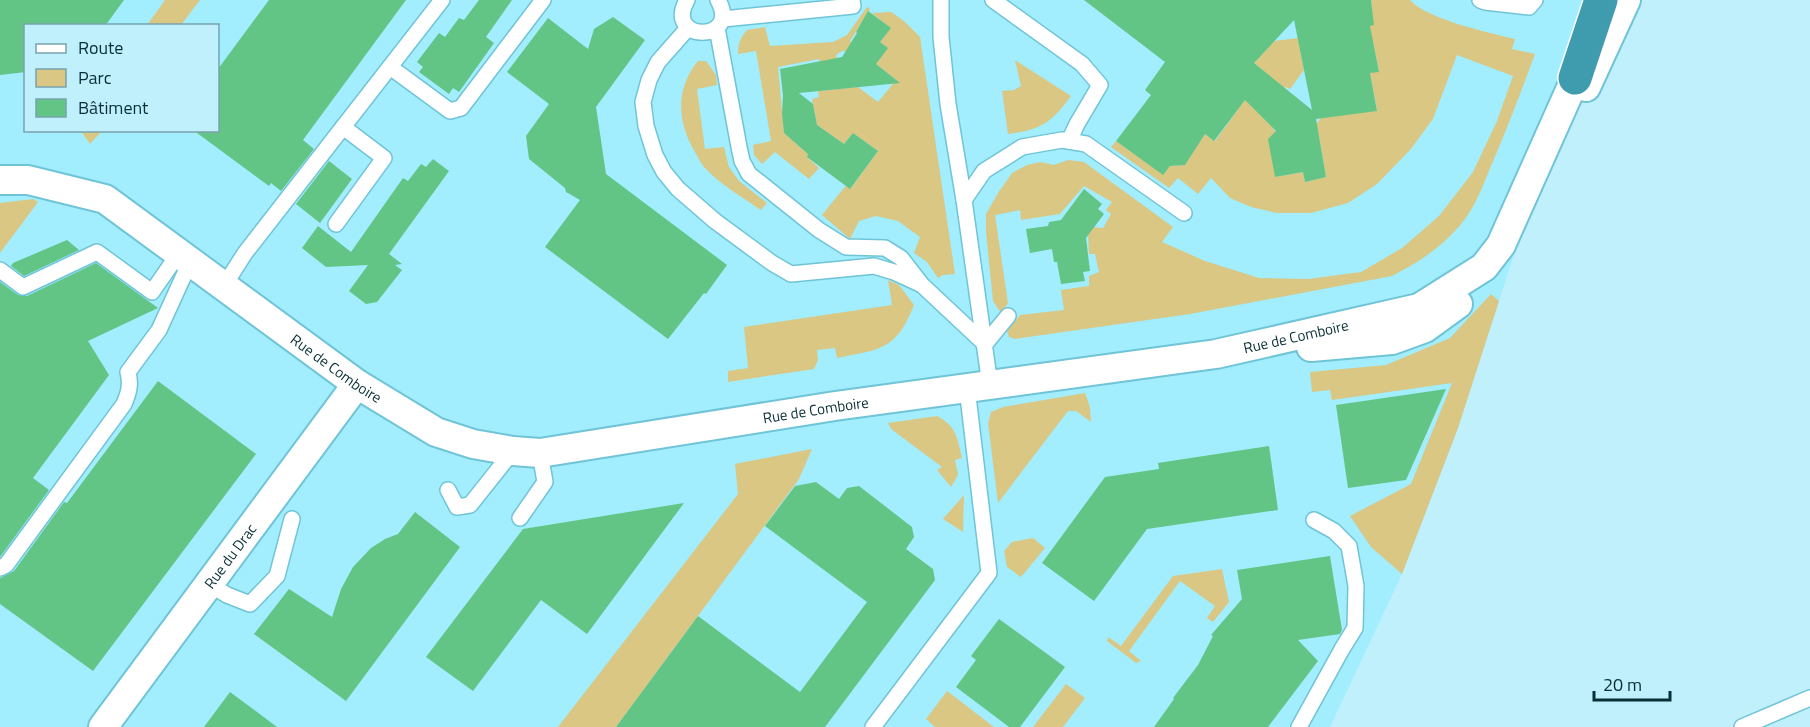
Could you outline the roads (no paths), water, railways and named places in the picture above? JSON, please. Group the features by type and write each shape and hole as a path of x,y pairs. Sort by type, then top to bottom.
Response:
{"highway":[{"path":"1575,78 1601,0"}],"street":[{"name":"Rue de Comboire","path":"0,180 28,180 105,199 357,384 436,432 473,444 526,452 835,406 1216,354 1419,308 1484,267 1501,245 1611,0"},
{"path":"1216,354 1392,339 1425,328 1500,272 1510,255 1626,0"},
{"name":"Rue du Drac","path":"103,727 357,384"}],"lane":[{"path":"224,286 245,252 442,0"},
{"path":"390,67 450,111 461,108 543,0"},
{"path":"687,0 683,8 683,18 688,28 697,33 708,33 720,24 853,6 852,0"},
{"path":"718,0 723,8 720,24 739,147 742,161 749,174 819,230 846,247 885,248 901,258 922,285 985,344"},
{"path":"873,727 989,573 978,387 985,344 948,105 941,37 940,0"},
{"path":"993,0 1082,64 1100,85 1077,123 1070,141"},
{"path":"1480,0 1529,7 1535,0"},
{"path":"688,28 658,62 649,80 643,102 646,126 655,155 664,172 678,189 715,221 791,274 874,266 922,285"},
{"path":"336,224 384,158 343,127"},
{"path":"964,200 984,171 1022,147 1062,140 1086,144 1184,213"},
{"path":"0,270 23,287 97,252 152,292 185,258"},
{"path":"0,568 6,565 124,404 131,383 128,372 159,330 185,258"},
{"path":"985,344 1008,316"},
{"path":"448,490 457,507 470,506 526,452 545,482 520,518"},
{"path":"209,584 227,595 250,604 277,576 291,519"},
{"path":"1299,727 1355,627 1356,586 1349,546 1335,531 1314,520"},
{"path":"1742,727 1810,698"}]}
